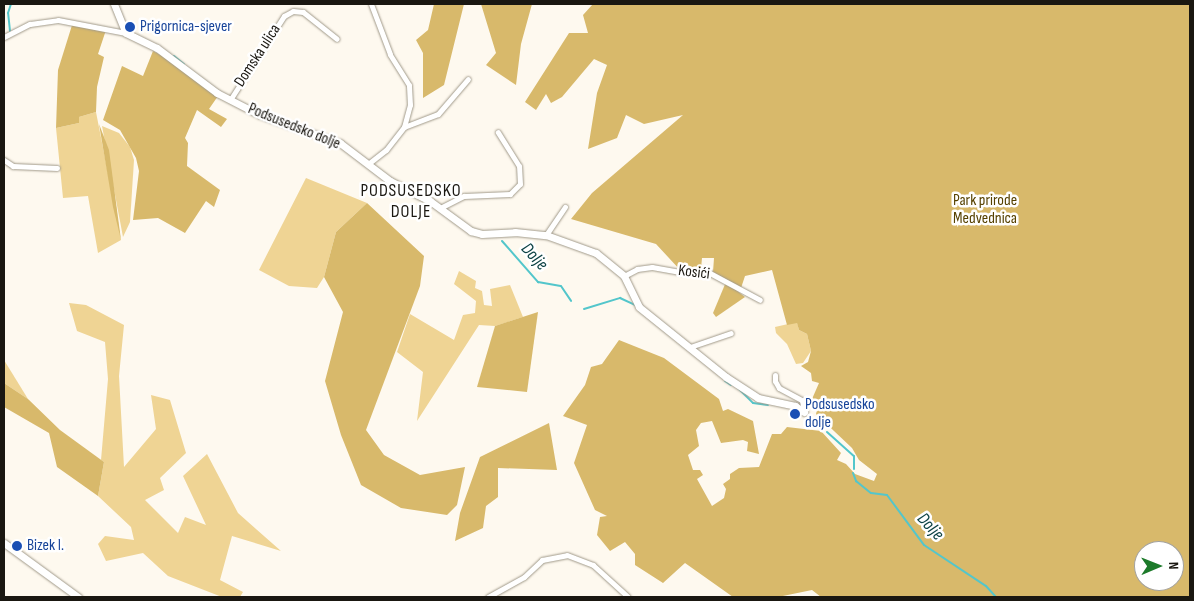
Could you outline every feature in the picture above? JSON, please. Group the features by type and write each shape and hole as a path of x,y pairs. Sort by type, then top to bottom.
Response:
{"street":[{"path":"114,4 126,33"},
{"path":"368,164 386,150 404,127 410,105 409,85 390,54 371,4"},
{"name":"Domska ulica","path":"230,100 284,16 293,11 303,12 337,39"},
{"path":"4,38 30,24 58,20 126,33"},
{"name":"Podsusedsko dolje","path":"126,33 157,48 230,100 260,115 340,143 408,193 440,208 471,231 482,234 515,232 546,234 596,253 624,276 639,307 690,347 758,398 795,406 804,412"},
{"path":"404,127 438,114 468,79"},
{"path":"440,208 464,196 510,194 520,184 519,166 498,132"},
{"path":"4,160 13,166 57,168"},
{"path":"546,234 565,207"},
{"name":"Kosići","path":"624,276 638,269 652,267 680,272 706,271 760,300"},
{"path":"690,347 731,333"},
{"path":"776,375 777,386 800,398 804,412"},
{"path":"4,543 78,597"},
{"path":"488,597 499,588 520,580 542,560 554,555 576,557 586,561 628,597"}],"shaded area":[{"path":"96,112 121,240 98,253 88,196 63,198 56,128 79,123 79,117"},
{"path":"102,126 119,133 130,147 134,160 130,222 123,237"},
{"path":"306,178 367,203 336,232 324,277 317,288 289,286 259,270"},
{"path":"459,271 476,281 475,288 482,291 484,305 492,306 490,289 510,285 523,317 495,326 479,325 417,421 423,372 397,352 410,314 454,340 463,315 475,313 476,301 454,284"},
{"path":"69,303 86,305 124,325 119,376 124,467 156,429 151,395 170,400 186,453 160,478 164,490 145,500 178,533 185,517 206,525 183,476 207,454 238,513 281,551 232,536 220,580 243,592 240,597 222,597 168,576 143,553 106,561 98,544 105,536 134,540 131,527 98,496 104,462 101,460 108,379 105,342 77,331"},
{"path":"797,322 799,330 807,334 811,351 803,363 796,364 787,344 776,333 775,327"},
{"path":"4,360 28,399 4,383"}],"green space":[{"path":"434,4 464,4 444,85 423,98 423,53 416,40 428,30"},
{"path":"481,4 532,4 521,44 516,85 486,65 496,53"},
{"name":"Park prirode Medvednica","path":"593,4 1190,4 1190,597 821,597 812,590 778,597 733,597 685,563 663,583 635,565 635,554 625,542 610,551 597,535 600,517 607,516 595,510 574,463 587,425 563,416 585,385 591,367 602,364 619,340 664,358 719,399 723,411 728,409 753,421 759,454 747,451 748,442 743,440 721,443 712,421 701,423 696,430 699,446 688,455 693,470 700,470 703,475 697,479 712,506 724,498 726,489 723,484 730,479 730,474 739,468 759,467 772,434 781,434 787,427 821,431 841,453 837,460 846,464 855,474 874,481 877,474 859,460 852,448 816,414 818,406 812,399 819,383 812,381 811,373 801,366 808,362 811,351 807,334 799,330 797,323 787,325 772,270 745,276 741,288 713,272 714,258 702,258 701,269 681,271 656,244 571,219 592,193 683,115 644,124 626,115 617,138 588,149 597,93 607,65 594,59 562,97 551,103 546,94 536,110 525,102 569,33 588,33 583,15"},
{"path":"73,22 106,30 98,54 104,57 97,87 96,112 79,117 79,123 56,128 58,70"},
{"path":"153,51 171,60 218,96 209,109 227,119 221,127 197,110 185,138 188,143 187,166 220,190 214,207 206,201 185,233 158,218 133,220 139,171 136,158 120,130 103,120 122,66 143,76"},
{"path":"99,124 109,150 121,240 113,207"},
{"path":"367,203 424,256 420,286 366,430 384,455 420,475 465,467 457,505 447,515 401,508 361,485 341,435 325,381 343,312 324,277 336,232"},
{"path":"726,282 745,297 716,317 713,313"},
{"path":"538,312 527,392 477,387 495,326"},
{"path":"4,383 28,399 60,430 104,462 98,496 57,467 49,433 4,407"},
{"path":"549,423 557,470 498,468 498,497 486,506 483,528 455,541 460,513 480,457"}],"waterway":[{"path":"10,31 8,13 11,4"},
{"name":"Dolje","path":"174,56 184,64"},
{"name":"Dolje","path":"502,241 538,282 561,286 571,301"},
{"name":"Dolje","path":"584,309 620,298 635,305"},
{"name":"Dolje","path":"725,381 731,385"},
{"name":"Dolje","path":"738,388 753,403 768,405"},
{"name":"Dolje","path":"827,432 854,456 854,469"},
{"name":"Dolje","path":"853,473 856,481 871,493 887,495 924,545 986,586 996,597"}],"place":[{"name":"Prigornica-sjever","path":"130,27"},
{"name":"Podsusedsko dolje","path":"795,414"},
{"name":"Bizek I.","path":"17,546"}],"district":[{"name":"PODSUSEDSKO DOLJE","path":"411,202"}]}
